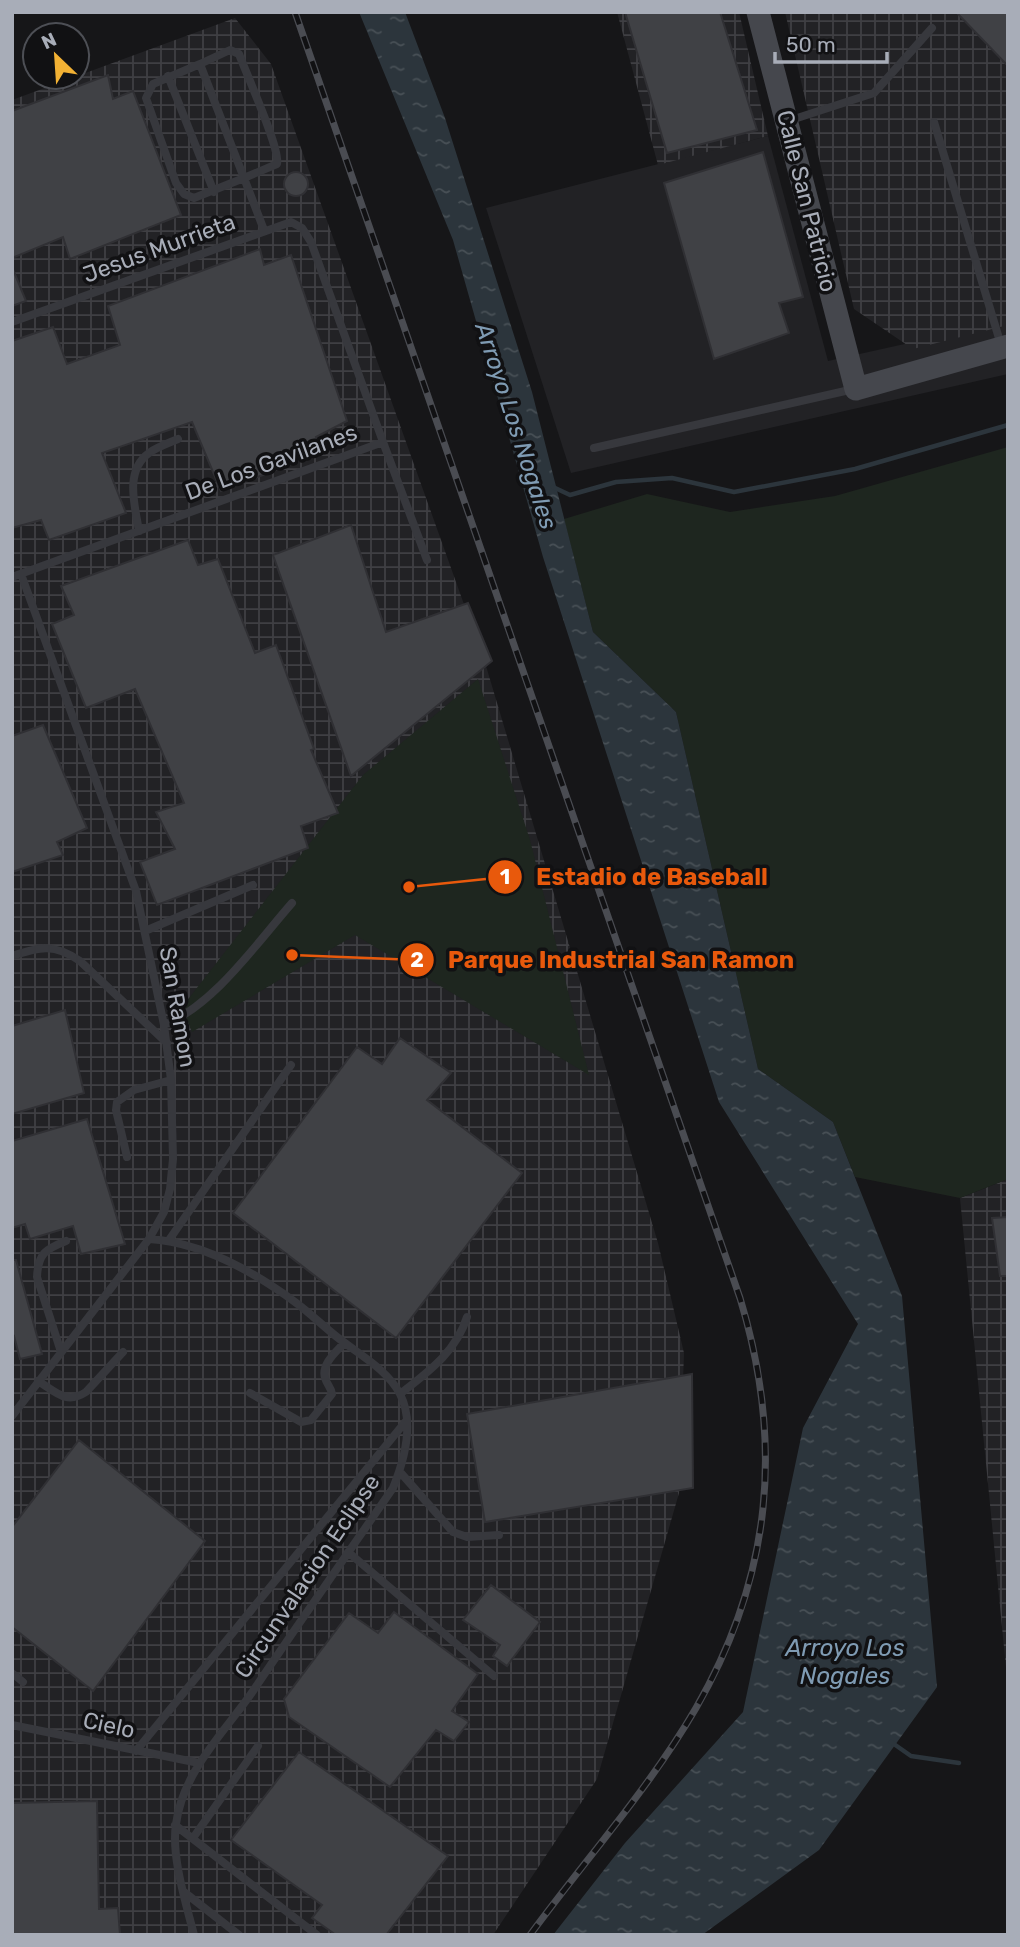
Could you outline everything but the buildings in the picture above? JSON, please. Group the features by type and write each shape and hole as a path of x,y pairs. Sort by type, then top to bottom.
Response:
{"street":[{"name":"Calle San Patricio","path":"758,12 856,389"},
{"path":"856,389 1005,347"}],"lane":[{"path":"788,121 874,93 932,28"},
{"path":"230,50 239,54 279,159 277,164 214,192 189,197 176,183 146,103 149,87 168,76 200,64 230,50"},
{"path":"200,64 264,230"},
{"path":"168,76 214,192"},
{"path":"934,122 1005,347"},
{"name":"Jesus Murrieta","path":"12,322 291,222 298,224 311,242"},
{"name":"De Los Gavilanes","path":"17,575 383,442 311,242"},
{"path":"594,447 856,389"},
{"path":"139,531 133,490 136,471 148,453 178,439"},
{"path":"383,442 427,560"},
{"name":"San Ramon","path":"12,1416 149,1239 164,1213 170,1189 174,1125 167,1043 136,891 17,575"},
{"path":"145,930 253,885"},
{"path":"164,1025 181,1019 208,999 292,903"},
{"path":"12,956 35,949 51,948 67,952 167,1043"},
{"path":"169,1241 291,1065"},
{"path":"127,1157 116,1110 117,1102 134,1090 171,1080"},
{"path":"149,1239 194,1248 248,1272 296,1303 344,1343 365,1356 400,1394 453,1347 462,1333 467,1317"},
{"path":"61,1352 37,1277 37,1264 45,1251 66,1241"},
{"path":"250,1392 301,1422 311,1420 332,1394 324,1377 325,1370 327,1363 344,1343"},
{"path":"38,1381 66,1397 79,1397 123,1352"},
{"name":"Circunvalacion Eclipse","path":"194,1935 176,1849 176,1825 183,1794 199,1763 240,1709 393,1488 400,1472 407,1438 400,1394"},
{"path":"136,1751 406,1422"},
{"path":"400,1472 453,1532 467,1537 499,1535"},
{"path":"348,1552 494,1676"},
{"path":"12,1673 23,1682"},
{"name":"Cielo","path":"12,1725 199,1763"},
{"path":"193,1839 258,1746"},
{"path":"176,1825 317,1935"},
{"path":"184,1892 239,1935"}],"shaded area":[{"path":"617,12 739,12 768,136 658,165"},
{"path":"785,12 1008,12 1008,325 913,349 854,309"},
{"path":"235,18 271,64 486,666 658,1243 684,1353 679,1493 597,1779 493,1935 12,1935 12,100 36,91 91,91 91,71"},
{"path":"768,136 828,361 1008,321 1008,374 571,473 486,208"},
{"path":"1008,447 1008,1179 960,1198 855,1177 833,1122 758,1069 676,712 593,632 564,519 647,494 730,512 835,496"},
{"path":"478,679 530,840 589,1075 355,935 192,1032 182,1007 363,775"},
{"path":"1008,1179 1008,1688 960,1198"}],"water":[{"name":"Arroyo Los Nogales","path":"359,12 405,12 445,118 532,392 593,632 676,712 758,1069 833,1122 902,1296 937,1687 819,1850 702,1935 553,1935 625,1843 743,1712 803,1428 858,1324 719,1102 543,557 453,240"}],"waterway":[{"path":"553,487 570,495 616,482 672,478 734,492 855,469 1008,425"},
{"path":"891,1742 911,1756 959,1763"}],"railway":[{"path":"295,12 740,1298 754,1352 762,1405 765,1457 763,1508 755,1558 741,1609 722,1658 696,1708 658,1767 530,1935"}],"place":[{"name":"Estadio de Baseball","path":"409,887"},
{"name":"Parque Industrial San Ramon","path":"292,955"}]}
